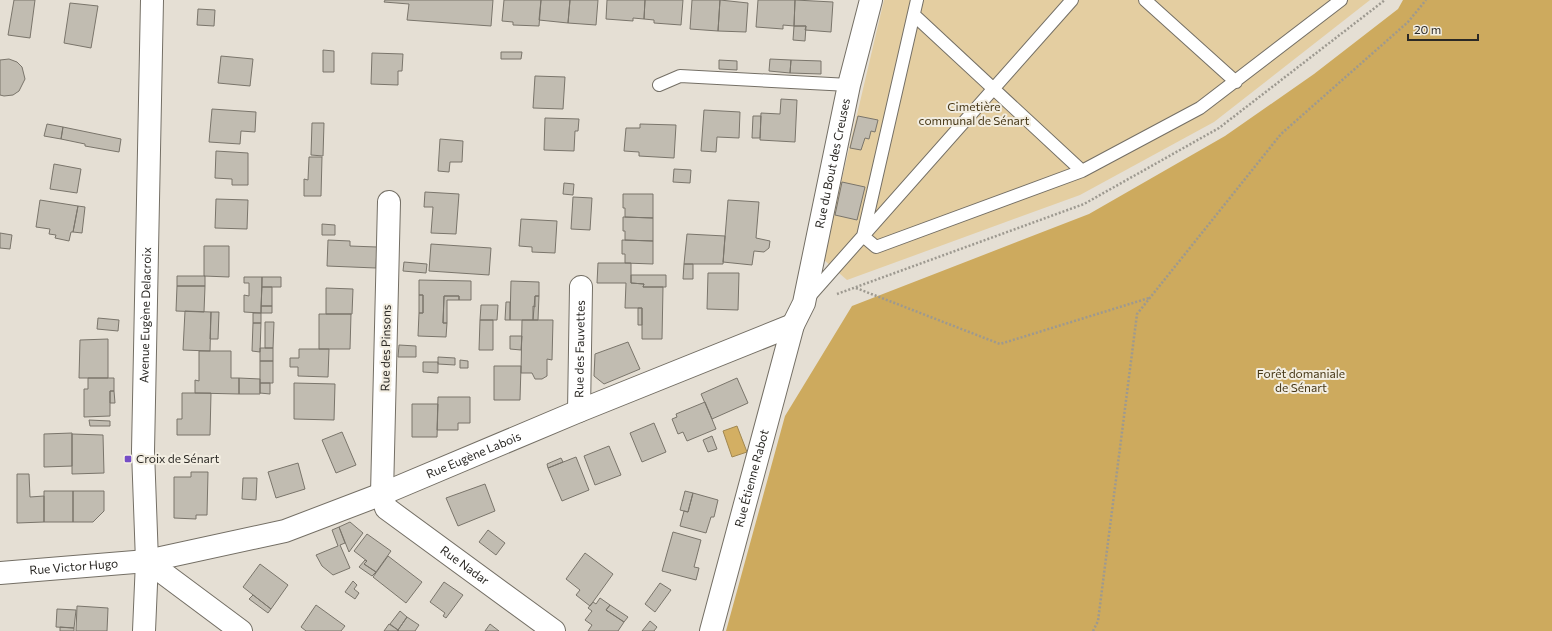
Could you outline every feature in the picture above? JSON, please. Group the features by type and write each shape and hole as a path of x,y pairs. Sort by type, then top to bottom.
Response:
{"street":[{"name":"Avenue Eugène Delacroix","path":"144,631 147,561 143,451 152,0"},
{"name":"Rue du Bout des Creuses","path":"793,325 804,303 850,85 871,0"},
{"name":"Rue des Pinsons","path":"382,494 389,202"},
{"name":"Rue des Fauvettes","path":"579,411 581,287"},
{"name":"Rue Eugène Labois","path":"147,561 285,532 382,494 579,411 793,325"},
{"name":"Rue Étienne Rabot","path":"711,631 793,325"},
{"name":"Rue Nadar","path":"382,494 386,508 554,631"},
{"name":"Rue Victor Hugo","path":"0,572 147,561"},
{"path":"147,561 241,631"}],"lane":[{"path":"863,236 917,0"},
{"path":"804,303 1072,0"},
{"path":"1145,0 1236,82"},
{"path":"863,236 876,247 1082,171 1200,108 1236,82 1341,0"},
{"path":"914,15 1082,171"},
{"path":"659,85 680,76 850,85"}],"path":[{"path":"1093,631 1098,621 1137,314 1281,134 1408,22 1426,0"},
{"path":"855,288 1000,344 1150,297"}],"green space":[{"name":"Cimetière communal de Sénart","path":"884,0 1370,0 1214,122 1080,195 847,280 823,259"},
{"name":"Forêt domaniale de Sénart","path":"1403,0 1552,0 1552,631 726,631 785,416 852,306 1089,214 1225,136 1314,74 1398,9"}],"shaded area":[{"path":"737,426 747,452 732,457 723,431"}],"building":[{"path":"14,0 35,0 30,38 8,35"},
{"path":"385,0 493,0 491,26 407,20 409,4 384,2"},
{"path":"504,0 541,0 539,26 513,25 513,22 502,21"},
{"path":"541,0 570,0 568,23 539,20"},
{"path":"570,0 598,0 596,25 568,23"},
{"path":"607,0 645,0 644,19 633,18 633,21 606,19"},
{"path":"645,0 683,0 681,25 654,23 654,20 644,19"},
{"path":"692,0 720,0 718,31 690,29"},
{"path":"720,0 748,3 746,32 718,31"},
{"path":"758,0 795,0 794,26 783,25 783,29 756,27"},
{"path":"795,0 833,2 831,32 805,30 806,26 794,26"},
{"path":"70,3 98,6 91,48 64,43"},
{"path":"198,9 215,10 214,26 197,25"},
{"path":"794,26 806,26 805,41 793,40"},
{"path":"323,50 334,51 334,72 323,72"},
{"path":"501,52 522,52 521,59 501,59"},
{"path":"372,53 403,54 402,71 398,71 398,85 371,84"},
{"path":"221,56 253,59 250,86 218,83"},
{"path":"9,59 17,62 22,67 25,79 19,91 13,95 4,96 0,95 0,60"},
{"path":"770,59 791,60 790,73 769,71"},
{"path":"719,60 737,61 737,70 719,69"},
{"path":"791,60 821,61 821,74 790,73"},
{"path":"535,76 565,77 563,109 533,108"},
{"path":"781,99 797,100 795,142 760,140 761,113 780,114"},
{"path":"212,109 256,112 255,132 241,131 240,144 209,142"},
{"path":"704,110 740,112 739,138 717,137 716,152 701,151"},
{"path":"753,116 761,116 760,138 752,138"},
{"path":"858,116 878,120 875,132 871,131 869,139 865,138 861,150 850,148"},
{"path":"545,118 579,119 578,131 575,131 574,151 544,150"},
{"path":"312,123 324,123 323,156 311,155"},
{"path":"47,124 63,127 61,139 44,136"},
{"path":"640,124 676,125 674,158 639,156 639,152 624,151 626,128 640,128"},
{"path":"63,127 121,139 119,152 85,146 85,144 61,139"},
{"path":"440,139 463,141 462,162 450,162 449,172 438,171"},
{"path":"216,151 248,153 248,185 232,185 232,179 215,178"},
{"path":"309,157 322,157 321,196 304,196 304,179 308,180"},
{"path":"54,164 81,169 77,193 50,189"},
{"path":"674,169 691,170 690,183 673,182"},
{"path":"842,182 865,187 857,220 835,215"},
{"path":"564,183 574,184 573,195 563,194"},
{"path":"425,192 459,194 456,234 431,233 433,207 424,207"},
{"path":"623,194 653,194 653,218 625,217 625,208 623,208"},
{"path":"573,197 592,198 590,230 571,229"},
{"path":"216,199 248,200 247,229 215,228"},
{"path":"40,200 78,206 73,232 71,232 69,241 55,238 56,235 49,234 50,229 36,227"},
{"path":"728,200 759,202 756,238 770,241 769,248 764,252 754,251 752,265 723,262"},
{"path":"78,206 85,207 82,233 73,232"},
{"path":"623,217 653,218 653,241 625,240 625,231 623,231"},
{"path":"521,219 557,221 555,253 532,252 532,247 519,246"},
{"path":"322,224 335,225 335,235 322,235"},
{"path":"0,233 12,235 10,249 0,248"},
{"path":"687,234 725,236 723,264 684,264"},
{"path":"328,240 350,241 350,246 377,247 376,268 327,266"},
{"path":"622,240 653,241 653,264 625,263 625,254 622,254"},
{"path":"431,244 491,248 489,275 429,271"},
{"path":"204,246 229,246 229,277 204,276"},
{"path":"404,262 427,264 426,273 403,271"},
{"path":"598,263 631,263 631,283 644,284 643,287 663,287 662,339 642,339 642,308 625,308 626,283 597,283"},
{"path":"684,264 693,264 693,279 683,279"},
{"path":"708,273 739,273 738,310 707,309"},
{"path":"631,275 666,275 666,287 643,287 644,284 631,283"},
{"path":"177,276 205,276 205,286 177,286"},
{"path":"244,277 262,277 261,313 244,312 244,295 249,296 249,283 244,283"},
{"path":"262,277 281,277 281,287 262,287"},
{"path":"419,280 471,281 471,300 459,300 459,296 444,296 443,323 447,323 446,337 418,336 419,313 423,313 423,295 419,295"},
{"path":"511,281 539,282 539,296 535,296 535,307 533,306 533,320 510,320"},
{"path":"177,286 205,286 204,312 176,311"},
{"path":"262,287 272,287 272,306 261,306"},
{"path":"326,288 353,289 352,314 326,314"},
{"path":"419,295 423,295 423,313 419,313"},
{"path":"444,296 459,296 459,300 447,300 447,323 443,323"},
{"path":"535,296 539,296 538,320 533,320"},
{"path":"506,302 510,302 510,320 505,320"},
{"path":"481,305 498,305 497,320 480,320"},
{"path":"261,306 272,306 272,313 261,313"},
{"path":"638,308 642,308 642,325 638,325"},
{"path":"185,311 211,312 210,351 183,350"},
{"path":"211,312 219,312 218,339 210,339"},
{"path":"253,313 261,313 261,323 253,323"},
{"path":"319,314 351,314 350,349 319,349"},
{"path":"98,318 119,320 118,331 97,329"},
{"path":"480,320 493,320 493,350 479,350"},
{"path":"522,320 553,320 552,360 547,359 547,376 542,379 535,379 532,373 521,373"},
{"path":"265,322 274,322 273,348 265,348"},
{"path":"253,323 261,323 260,352 252,351"},
{"path":"510,336 522,336 521,350 510,349"},
{"path":"108,339 108,378 79,378 80,340"},
{"path":"628,342 640,369 604,384 594,376 595,354"},
{"path":"399,345 416,346 416,357 398,357"},
{"path":"260,348 273,348 273,361 260,361"},
{"path":"299,349 329,349 328,377 298,376 298,367 290,367 290,358 299,358"},
{"path":"199,351 231,351 231,378 239,378 239,394 195,393 195,380 199,381"},
{"path":"438,357 455,358 455,365 438,364"},
{"path":"460,360 468,361 468,368 460,368"},
{"path":"260,361 273,361 273,383 260,383"},
{"path":"423,362 438,362 438,373 423,372"},
{"path":"494,366 521,366 520,400 494,400"},
{"path":"88,378 114,378 114,391 110,391 110,416 84,417 84,389 88,389"},
{"path":"239,378 260,379 260,394 239,394"},
{"path":"737,378 748,403 712,419 701,394"},
{"path":"260,383 270,383 270,394 260,393"},
{"path":"294,383 335,384 334,420 294,419"},
{"path":"110,391 114,391 115,403 110,403"},
{"path":"182,393 211,393 210,435 177,435 177,419 182,419"},
{"path":"438,397 470,397 470,423 458,423 458,430 437,430"},
{"path":"705,402 716,429 687,441 683,432 678,434 672,419 677,417 676,414"},
{"path":"412,404 438,404 437,437 412,437"},
{"path":"89,420 110,421 110,426 90,426"},
{"path":"654,423 666,452 642,462 630,433"},
{"path":"342,432 356,465 336,473 322,440"},
{"path":"72,433 72,466 44,467 44,434"},
{"path":"72,434 103,435 104,473 72,474"},
{"path":"712,436 717,449 708,452 703,440"},
{"path":"609,446 621,475 595,485 584,456"},
{"path":"576,457 589,490 562,501 548,468"},
{"path":"561,458 563,462 548,468 547,464"},
{"path":"298,463 305,489 276,498 268,472"},
{"path":"191,472 208,472 207,515 196,515 196,519 174,518 174,477 191,477"},
{"path":"17,474 29,474 30,497 44,496 44,522 17,523"},
{"path":"243,478 257,478 256,500 242,499"},
{"path":"485,484 495,511 458,526 446,498"},
{"path":"44,491 73,491 73,522 44,522"},
{"path":"73,491 104,491 104,511 93,522 73,522"},
{"path":"685,491 693,493 688,512 680,510"},
{"path":"693,493 718,500 714,517 711,517 706,533 680,526 684,511 688,512"},
{"path":"350,522 363,533 349,552 339,527"},
{"path":"339,527 345,543 340,545 350,568 333,575 322,566 316,555 338,546 332,530"},
{"path":"488,530 505,543 496,555 479,542"},
{"path":"673,532 701,540 694,567 699,568 696,580 662,571"},
{"path":"367,534 391,551 376,572 364,564 367,561 354,551"},
{"path":"585,553 613,574 590,606 576,595 580,590 566,579"},
{"path":"388,556 422,582 406,603 373,577"},
{"path":"365,560 367,561 364,564 376,572 372,576 359,567"},
{"path":"260,564 288,585 271,609 243,587"},
{"path":"353,581 357,585 354,589 359,593 355,599 345,592"},
{"path":"444,582 463,595 446,618 443,616 445,613 430,602"},
{"path":"660,583 671,590 655,612 645,604"},
{"path":"253,595 271,609 268,613 249,599"},
{"path":"600,598 610,605 606,610 624,622 618,631 588,631 592,625 585,620 592,611 588,608 593,602 596,604"},
{"path":"316,605 345,626 341,631 306,631 301,627"},
{"path":"610,605 628,617 624,622 606,610"},
{"path":"77,606 108,608 107,631 76,631"},
{"path":"57,609 76,610 74,628 56,627"},
{"path":"400,611 407,617 398,630 390,624"},
{"path":"407,617 419,625 415,631 399,631 398,630"},
{"path":"650,621 657,627 654,631 642,631"},
{"path":"389,624 398,630 384,631"},
{"path":"490,624 499,631 485,631"},
{"path":"60,627 74,628 74,631 60,631"}],"place":[{"name":"Croix de Sénart","path":"128,459"}]}
